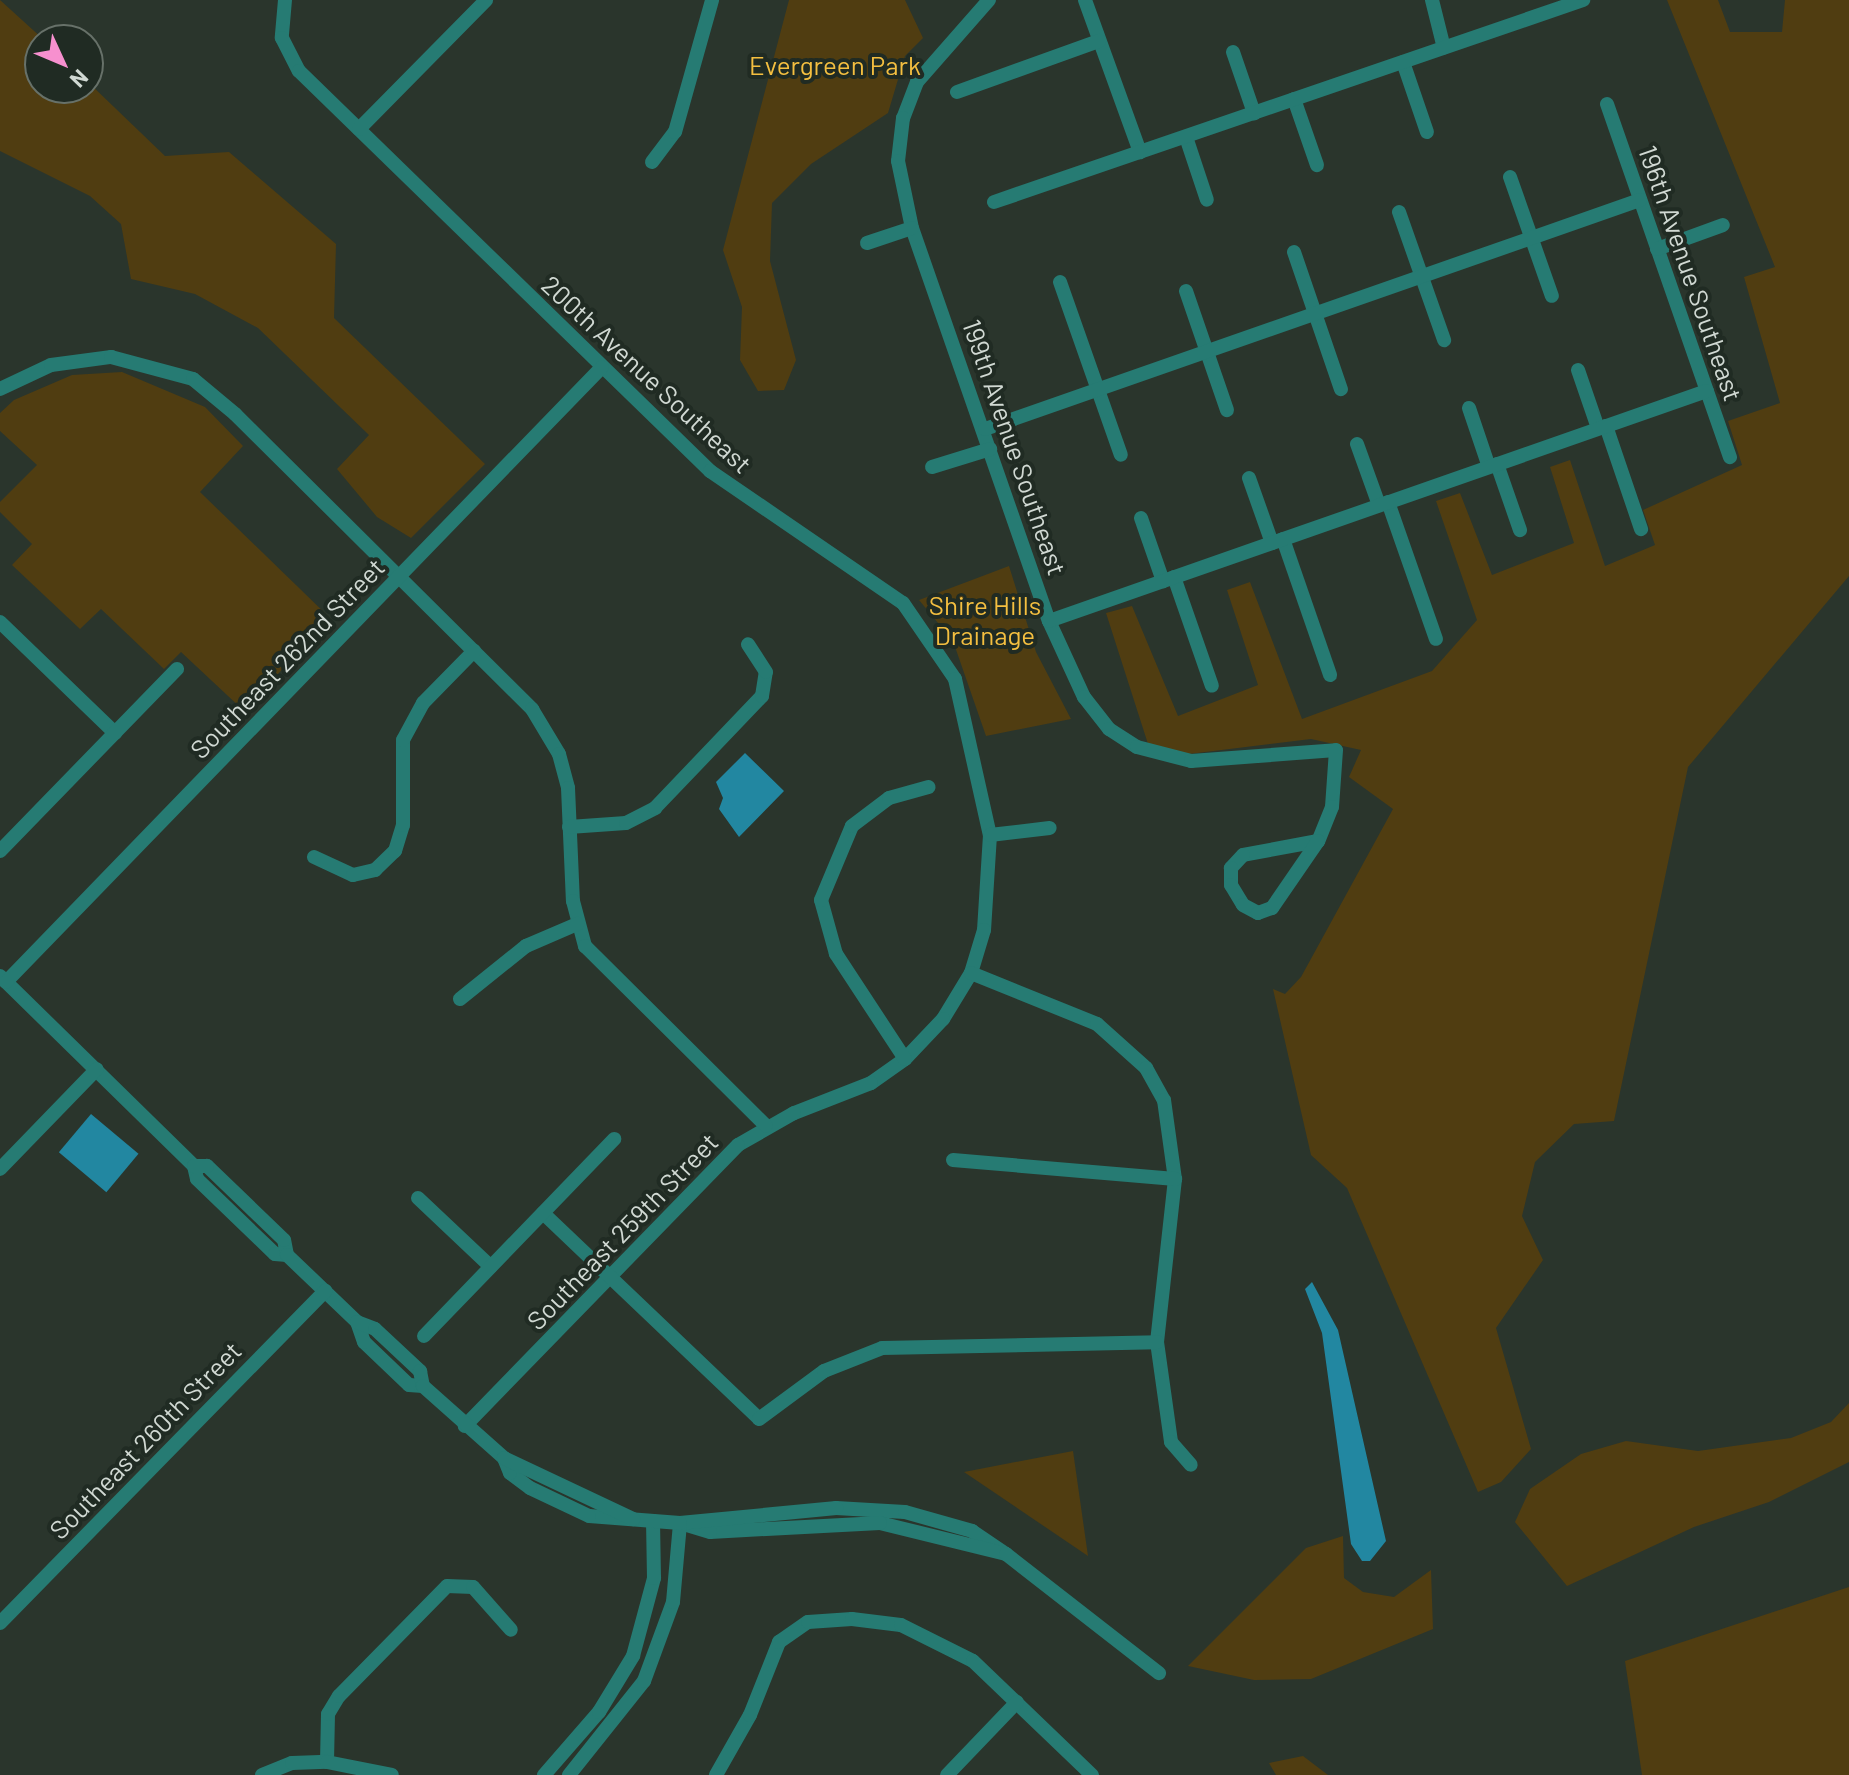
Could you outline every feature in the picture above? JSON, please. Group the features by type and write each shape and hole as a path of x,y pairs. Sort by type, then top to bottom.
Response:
{"street":[{"name":"200th Avenue Southeast","path":"285,0 282,38 292,64 602,367 730,487 903,603 955,679 990,835 992,875 971,973"},
{"path":"359,129 486,0"},
{"path":"652,162 675,132 712,0"},
{"name":"199th Avenue Southeast","path":"989,0 917,82 898,137 912,228 985,429 1049,621 1084,697 1109,729 1137,747 1191,761 1336,750 1332,807 1318,841"},
{"path":"1432,0 1444,48"},
{"path":"994,202 1583,0"},
{"path":"1087,1 1140,152"},
{"path":"957,92 1099,41"},
{"path":"1233,52 1254,113"},
{"path":"1403,62 1427,132"},
{"path":"1294,99 1317,165"},
{"name":"196th Avenue Southeast","path":"1607,104 1730,457"},
{"path":"1186,137 1207,200"},
{"path":"1510,177 1552,296"},
{"path":"985,429 1640,200"},
{"path":"1399,212 1444,340"},
{"path":"1657,249 1723,225"},
{"path":"867,243 912,228"},
{"path":"1294,252 1341,389"},
{"path":"1060,282 1121,455"},
{"path":"1186,291 1227,410"},
{"path":"0,389 51,365 111,357 166,368 205,387 474,651 548,731 568,788 577,924 600,963 766,1126"},
{"name":"Southeast 262nd Street","path":"3,979 602,367"},
{"path":"1578,370 1641,529"},
{"path":"1049,621 1707,391"},
{"path":"1469,408 1520,530"},
{"path":"1357,444 1436,639"},
{"path":"932,467 990,449"},
{"path":"1249,478 1330,675"},
{"path":"1141,518 1212,686"},
{"path":"0,622 115,733"},
{"path":"569,827 626,823 655,808 762,696 766,672 748,644"},
{"path":"314,857 353,875 375,870 395,851 403,825 400,768 406,733 423,703 474,651"},
{"path":"3,843 177,669"},
{"path":"905,1059 836,954 821,900 852,826 889,798 929,787"},
{"path":"990,835 1050,828"},
{"path":"1318,841 1272,908 1258,913 1237,898 1231,868 1243,855 1318,841"},
{"path":"460,999 526,946 577,924"},
{"path":"971,973 1075,1013 1124,1045 1146,1068 1164,1100 1175,1179 1157,1342 1171,1442 1191,1465"},
{"name":"Southeast 259th Street","path":"465,1426 715,1166 766,1126 871,1083 905,1059 943,1019 971,973"},
{"path":"3,979 194,1166 197,1179 275,1254 287,1255 357,1322 375,1329 420,1371 423,1386 504,1458 633,1519 680,1523 874,1509 972,1531 1159,1673"},
{"path":"0,1169 97,1069"},
{"path":"424,1336 614,1139"},
{"path":"953,1160 1175,1179"},
{"path":"418,1198 491,1267"},
{"path":"543,1213 759,1419 824,1371 882,1348 1157,1342"},
{"name":"Southeast 260th Street","path":"0,1623 325,1291"},
{"path":"544,1775 599,1712 633,1656 654,1578 653,1521"},
{"path":"569,1775 644,1681 673,1602 680,1523"},
{"path":"327,1762 328,1714 339,1696 447,1586 473,1587 511,1630"},
{"path":"716,1775 787,1633 808,1622 901,1625 973,1661 1092,1775"},
{"path":"947,1775 1017,1702"},
{"path":"262,1775 292,1763 327,1762 392,1775"}],"green space":[{"path":"0,0 26,24 24,104 104,104 104,97 165,156 229,152 336,244 334,318 485,464 411,538 377,517 337,469 369,435 258,328 195,294 131,279 121,224 90,196 0,151"},
{"name":"Evergreen Park","path":"789,0 905,0 923,38 905,56 888,113 811,164 772,203 770,261 796,360 784,390 758,391 740,360 742,307 723,250"},
{"path":"1667,0 1718,0 1730,32 1782,32 1785,0 1849,0 1849,576 1688,767 1614,1121 1574,1124 1535,1162 1522,1216 1543,1260 1496,1328 1531,1449 1501,1482 1478,1492 1347,1188 1311,1155 1273,989 1285,994 1301,977 1393,809 1349,777 1361,750 1311,739 1189,754 1148,744 1106,613 1132,606 1178,716 1258,685 1227,590 1250,582 1302,719 1432,671 1477,620 1436,501 1460,493 1492,575 1574,543 1550,467 1570,460 1605,566 1655,545 1643,510 1742,465 1728,421 1780,403 1744,277 1775,267"},
{"path":"122,372 205,407 243,446 200,492 331,619 243,710 181,652 164,669 101,609 80,629 12,565 32,544 0,512 0,502 37,465 0,431 0,413 14,400 72,375"},
{"name":"Shire Hills Drainage","path":"1009,566 1036,652 1071,719 986,736 953,641 919,600"},
{"path":"1849,1403 1849,1462 1769,1502 1694,1527 1567,1586 1515,1522 1530,1489 1581,1454 1626,1441 1698,1451 1791,1438 1831,1422"},
{"path":"1073,1451 1088,1556 964,1472"},
{"path":"1343,1536 1344,1578 1363,1592 1394,1597 1431,1570 1433,1629 1311,1679 1254,1680 1188,1666 1306,1548"},
{"path":"1849,1587 1849,1775 1642,1775 1625,1661"},
{"path":"1303,1756 1328,1775 1276,1775 1269,1763"}],"water":[{"path":"745,753 784,791 739,837 719,809 723,798 716,782"},
{"path":"91,1114 138,1154 106,1192 59,1152"},
{"path":"1312,1282 1338,1330 1386,1541 1370,1561 1362,1561 1351,1544 1322,1333 1305,1289"}]}
